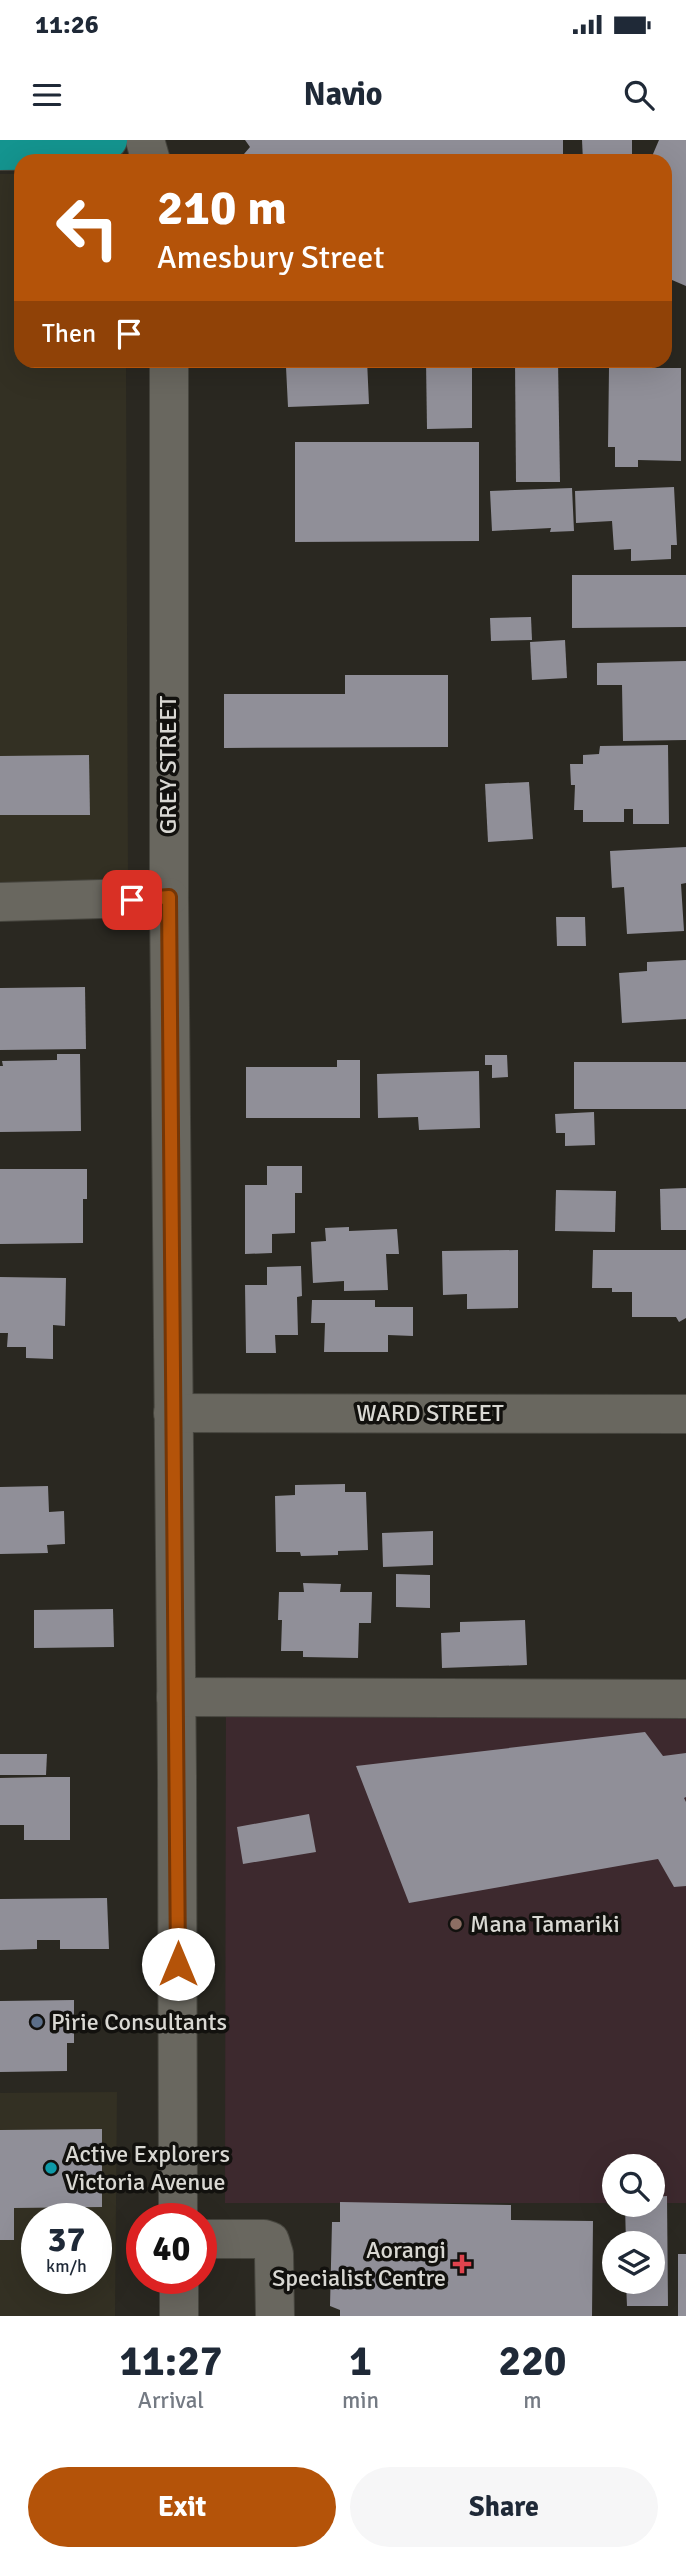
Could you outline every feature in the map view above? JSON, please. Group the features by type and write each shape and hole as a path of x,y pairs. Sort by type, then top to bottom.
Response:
{"highway":[{"path":"0,151 74,150 108,140"}],"street":[{"name":"GREY STREET","path":"169,368 169,897 178,2203"},
{"path":"0,902 169,897"},
{"name":"WARD STREET","path":"173,1413 686,1414"},
{"path":"176,1697 686,1699"},
{"path":"217,2239 270,2241 274,2254 275,2316"},
{"path":"179,2294 179,2316"}],"shaded area":[{"path":"0,174 14,174 14,368 126,368 128,884 0,885"},
{"name":"Mana Tamariki","path":"226,1677 686,1681 686,2203 665,2203 665,2154 602,2154 602,2203 225,2203"},
{"path":"117,2092 115,2316 0,2316 0,2093"}],"building":[{"path":"245,140 563,140 563,154 244,154 250,147"},
{"path":"582,140 632,140 632,154 583,154"},
{"path":"659,140 686,140 686,286 672,280 672,154 653,154"},
{"path":"286,368 367,368 369,404 288,407"},
{"path":"426,368 472,368 472,428 427,429"},
{"path":"515,368 558,368 560,482 516,482"},
{"path":"609,368 681,368 681,461 638,460 638,467 615,467 615,447 608,447"},
{"path":"295,442 479,442 479,541 295,542"},
{"path":"674,487 677,545 671,545 671,559 631,561 631,549 614,550 612,521 576,523 575,491"},
{"path":"572,488 574,531 550,532 551,528 492,531 490,491"},
{"path":"572,575 686,575 686,627 572,628"},
{"path":"531,617 532,640 491,641 490,618"},
{"path":"565,640 567,678 532,680 530,642"},
{"path":"686,661 686,740 623,741 622,685 597,685 597,663"},
{"path":"345,675 448,675 448,747 224,748 224,694 345,694"},
{"path":"668,745 669,824 633,824 633,809 624,809 624,822 583,822 583,810 574,810 575,785 571,785 570,764 583,764 583,755 599,754 600,746"},
{"path":"89,755 90,815 0,815 0,756"},
{"path":"529,782 533,839 488,842 485,784"},
{"path":"686,847 686,883 681,884 684,931 627,934 624,887 612,888 610,851"},
{"path":"556,917 585,917 586,946 557,946"},
{"path":"686,960 686,1019 622,1023 619,973 647,971 647,962"},
{"path":"85,987 86,1049 0,1050 0,988"},
{"path":"57,1054 80,1054 81,1131 0,1132 2,1061 57,1060"},
{"path":"485,1055 507,1055 508,1077 492,1078 492,1065 485,1065"},
{"path":"337,1060 360,1060 360,1118 246,1118 246,1067 337,1067"},
{"path":"574,1062 686,1062 686,1109 574,1109"},
{"path":"479,1071 480,1128 419,1130 418,1117 378,1118 377,1074"},
{"path":"594,1112 595,1145 565,1146 565,1133 556,1133 555,1114"},
{"path":"267,1166 302,1166 302,1193 295,1193 295,1233 272,1234 272,1253 245,1254 245,1185 267,1185"},
{"path":"0,1169 87,1169 87,1199 83,1199 83,1243 0,1244"},
{"path":"686,1188 686,1230 661,1230 660,1189"},
{"path":"556,1190 616,1191 615,1232 555,1231"},
{"path":"349,1227 349,1231 397,1229 399,1254 386,1254 388,1290 344,1291 344,1281 313,1283 311,1242 326,1241 325,1228"},
{"path":"518,1250 518,1308 467,1309 467,1294 443,1295 442,1251"},
{"path":"593,1250 686,1250 686,1318 679,1322 676,1317 632,1317 632,1292 592,1288"},
{"path":"301,1266 302,1296 297,1297 298,1335 275,1335 276,1353 246,1353 245,1285 267,1285 267,1267"},
{"path":"0,1277 66,1278 65,1326 53,1325 53,1359 26,1358 26,1347 7,1347 8,1333 0,1333"},
{"path":"312,1300 375,1300 375,1307 413,1307 413,1336 388,1335 388,1352 324,1352 325,1323 311,1323"},
{"path":"345,1484 345,1492 366,1492 368,1550 338,1551 338,1555 301,1556 300,1552 276,1552 275,1496 295,1495 295,1485"},
{"path":"48,1486 49,1512 64,1511 65,1544 47,1545 48,1553 0,1554 0,1487"},
{"path":"433,1531 433,1565 383,1567 382,1533"},
{"path":"396,1574 430,1575 430,1608 396,1607"},
{"path":"303,1583 341,1584 340,1592 372,1592 371,1623 359,1623 358,1658 303,1657 303,1651 281,1651 279,1592 304,1592"},
{"path":"113,1609 114,1647 34,1648 34,1610"},
{"path":"525,1620 527,1665 442,1668 441,1633 460,1632 460,1622"},
{"path":"645,1732 663,1756 686,1753 686,1886 674,1887 658,1859 409,1903 356,1766"},
{"path":"0,1754 47,1754 46,1775 0,1775"},
{"path":"70,1777 70,1840 24,1840 24,1825 0,1825 0,1778"},
{"path":"309,1814 316,1852 243,1864 237,1827"},
{"path":"107,1898 109,1949 60,1949 60,1940 37,1940 37,1949 0,1950 0,1899"},
{"name":"Pirie Consultants","path":"74,2000 74,2043 67,2043 67,2071 0,2072 0,2001"},
{"name":"Active Explorers Victoria Avenue","path":"102,2129 102,2203 21,2203 21,2208 14,2208 14,2240 0,2240 0,2130"},
{"path":"665,2196 668,2306 627,2306 626,2294 665,2294 665,2231 626,2231 625,2217 665,2217"},
{"name":"Aorangi Specialist Centre","path":"340,2202 511,2205 511,2220 593,2221 592,2316 340,2316 340,2310 330,2306 332,2222 340,2222"},
{"path":"678,2254 686,2254 686,2316 678,2316"}],"place":[{"name":"Mana Tamariki","path":"456,1924"},
{"name":"Pirie Consultants","path":"37,2022"},
{"name":"Active Explorers Victoria Avenue","path":"51,2168"},
{"name":"Aorangi Specialist Centre","path":"462,2264"}],"route":[{"path":"132,900 169,897 178,1964"}]}
